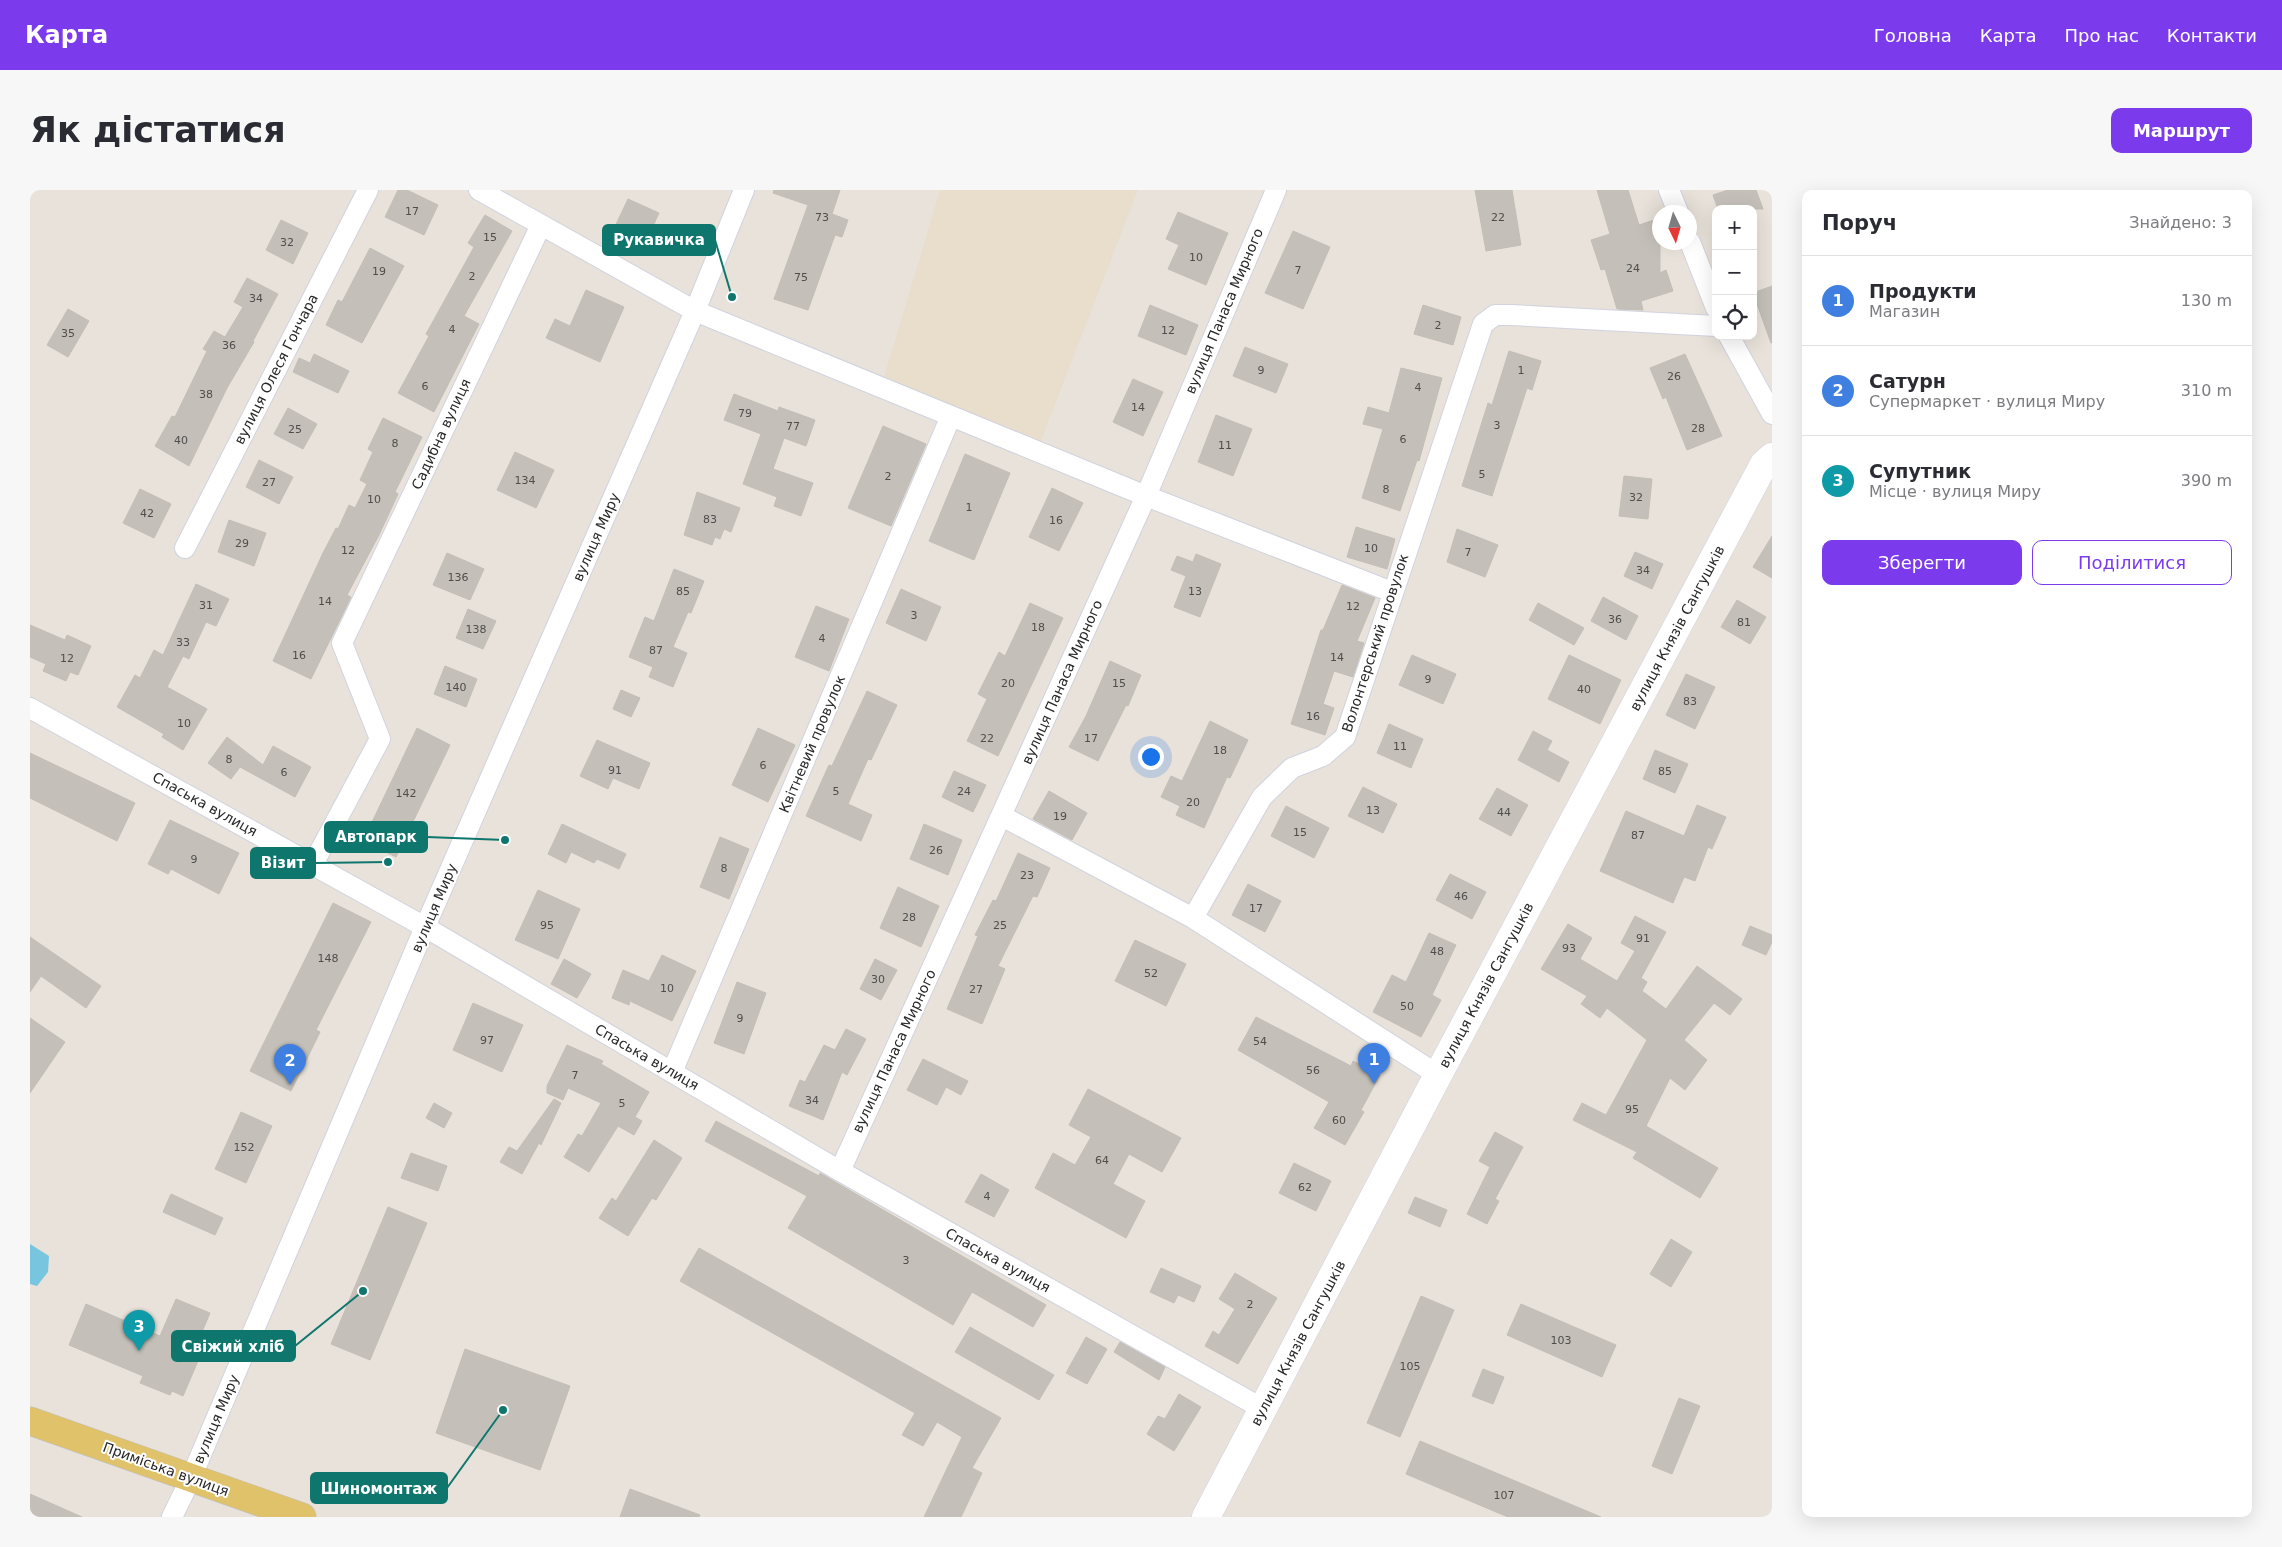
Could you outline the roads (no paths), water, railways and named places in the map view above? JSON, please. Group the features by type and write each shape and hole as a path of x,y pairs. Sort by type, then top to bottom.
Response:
{"main road":[{"name":"вулиця Князів Сангушків","path":"1206,1517 1438,1075 1769,465"},
{"name":"Приміська вулиця","path":"30,1420 302,1517"}],"street":[{"name":"вулиця Олеся Гончара","path":"185,548 368,190"},
{"path":"479,190 695,311 1146,496 1392,592"},
{"name":"вулиця Миру","path":"172,1517 191,1478 425,927 695,311 744,190"},
{"name":"вулиця Панаса Мирного","path":"840,1171 1146,496 1276,190"},
{"path":"1669,190 1675,205"},
{"name":"Садибна вулиця","path":"313,864 380,740 342,643 541,225"},
{"path":"1693,250 1712,298"},
{"name":"Волонтерський провулок","path":"1193,918 1262,797 1292,768 1323,756 1345,737 1483,324 1495,316 1511,315 1712,326"},
{"path":"1730,340 1772,414"},
{"name":"Квітневий провулок","path":"672,1072 951,416"},
{"name":"Спаська вулиця","path":"30,708 425,927 840,1171 1263,1409"},
{"path":"1002,816 1193,918 1438,1075"}],"water":[{"path":"30,1244 49,1256 48,1272 37,1286 30,1284"}],"place":[{"name":"Рукавичка","path":"732,297"},
{"name":"Автопарк","path":"505,840"},
{"name":"Візит","path":"388,862"},
{"name":"Продукти","path":"1374,1084"},
{"name":"Сатурн","path":"290,1085"},
{"name":"Свіжий хліб","path":"363,1291"},
{"name":"Супутник","path":"139,1351"},
{"name":"Шиномонтаж","path":"503,1410"}]}
